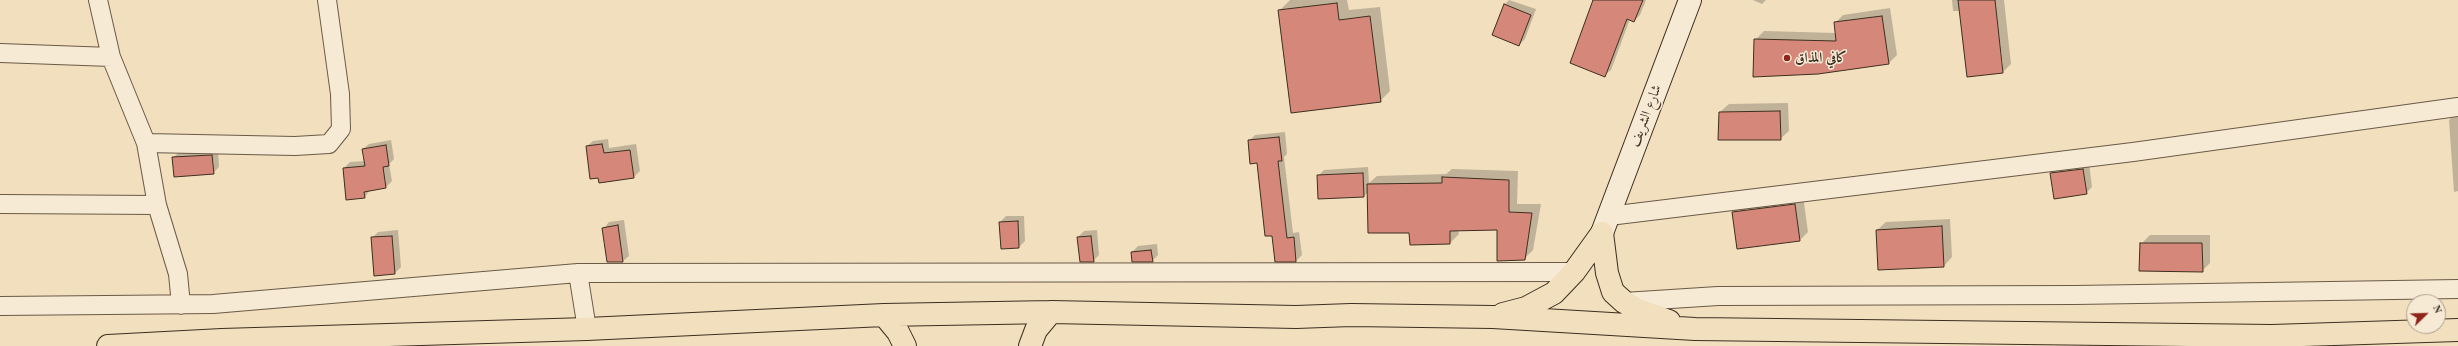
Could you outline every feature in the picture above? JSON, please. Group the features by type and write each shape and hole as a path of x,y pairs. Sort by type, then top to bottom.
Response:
{"highway":[{"path":"1493,317 1526,308 1554,293 1574,272 1606,224"},
{"path":"1606,224 1607,274 1613,292 1624,302 1638,310 1695,329"},
{"path":"1030,346 1036,330 1051,312"},
{"path":"108,346 230,340 587,329 884,315 1051,312 1296,317 1493,317 1695,329 2272,336 2458,330"},
{"path":"884,315 898,332 905,346"}],"main road":[{"name":"شارع الشريف","path":"1606,224 1690,0"}],"street":[{"path":"98,0 111,57 146,143 157,205 178,274 181,305"},
{"path":"146,143 295,146 328,144 341,129 340,94 327,0"},
{"path":"0,53 111,57"},
{"path":"1606,224 2458,108"},
{"path":"0,204 157,205"},
{"path":"0,306 213,304 578,273 1574,272"},
{"path":"578,273 587,329"},
{"path":"1624,302 1718,296 2075,295 2458,288"}],"building":[{"path":"1593,0 1643,0 1634,22 1627,19 1605,77 1570,63"},
{"path":"1958,0 1995,0 2003,73 1967,77"},
{"path":"1337,3 1339,20 1370,16 1381,102 1291,113 1278,10"},
{"path":"1504,4 1531,15 1519,46 1492,35"},
{"path":"1882,16 1889,64 1818,74 1753,77 1754,39 1836,41 1834,22"},
{"path":"1780,111 1781,140 1718,140 1719,112"},
{"path":"1279,137 1282,161 1278,161 1287,238 1294,237 1296,262 1275,262 1272,236 1265,236 1257,163 1250,164 1248,140"},
{"path":"602,144 604,153 630,150 634,178 599,183 598,178 590,179 586,146"},
{"path":"386,145 389,166 383,167 386,188 364,192 365,198 346,200 343,168 365,166 362,149"},
{"path":"212,155 214,174 174,177 172,157"},
{"path":"2083,169 2087,194 2054,199 2050,173"},
{"path":"1363,173 1364,197 1318,199 1317,175"},
{"path":"1442,177 1509,180 1509,212 1532,213 1525,260 1497,261 1497,230 1450,231 1450,244 1410,245 1409,233 1368,233 1367,184 1442,183"},
{"path":"1795,204 1800,241 1737,249 1732,212"},
{"path":"1018,221 1019,248 1001,249 999,222"},
{"path":"618,225 623,262 607,262 602,228"},
{"path":"1942,226 1944,267 1878,270 1876,230"},
{"path":"392,236 395,274 374,276 371,237"},
{"path":"1091,236 1094,262 1080,262 1077,237"},
{"path":"2140,243 2202,243 2203,272 2139,271"},
{"path":"1151,250 1153,262 1132,262 1131,252"}],"place":[{"name":"كافي المذاق","path":"1787,58"}]}
